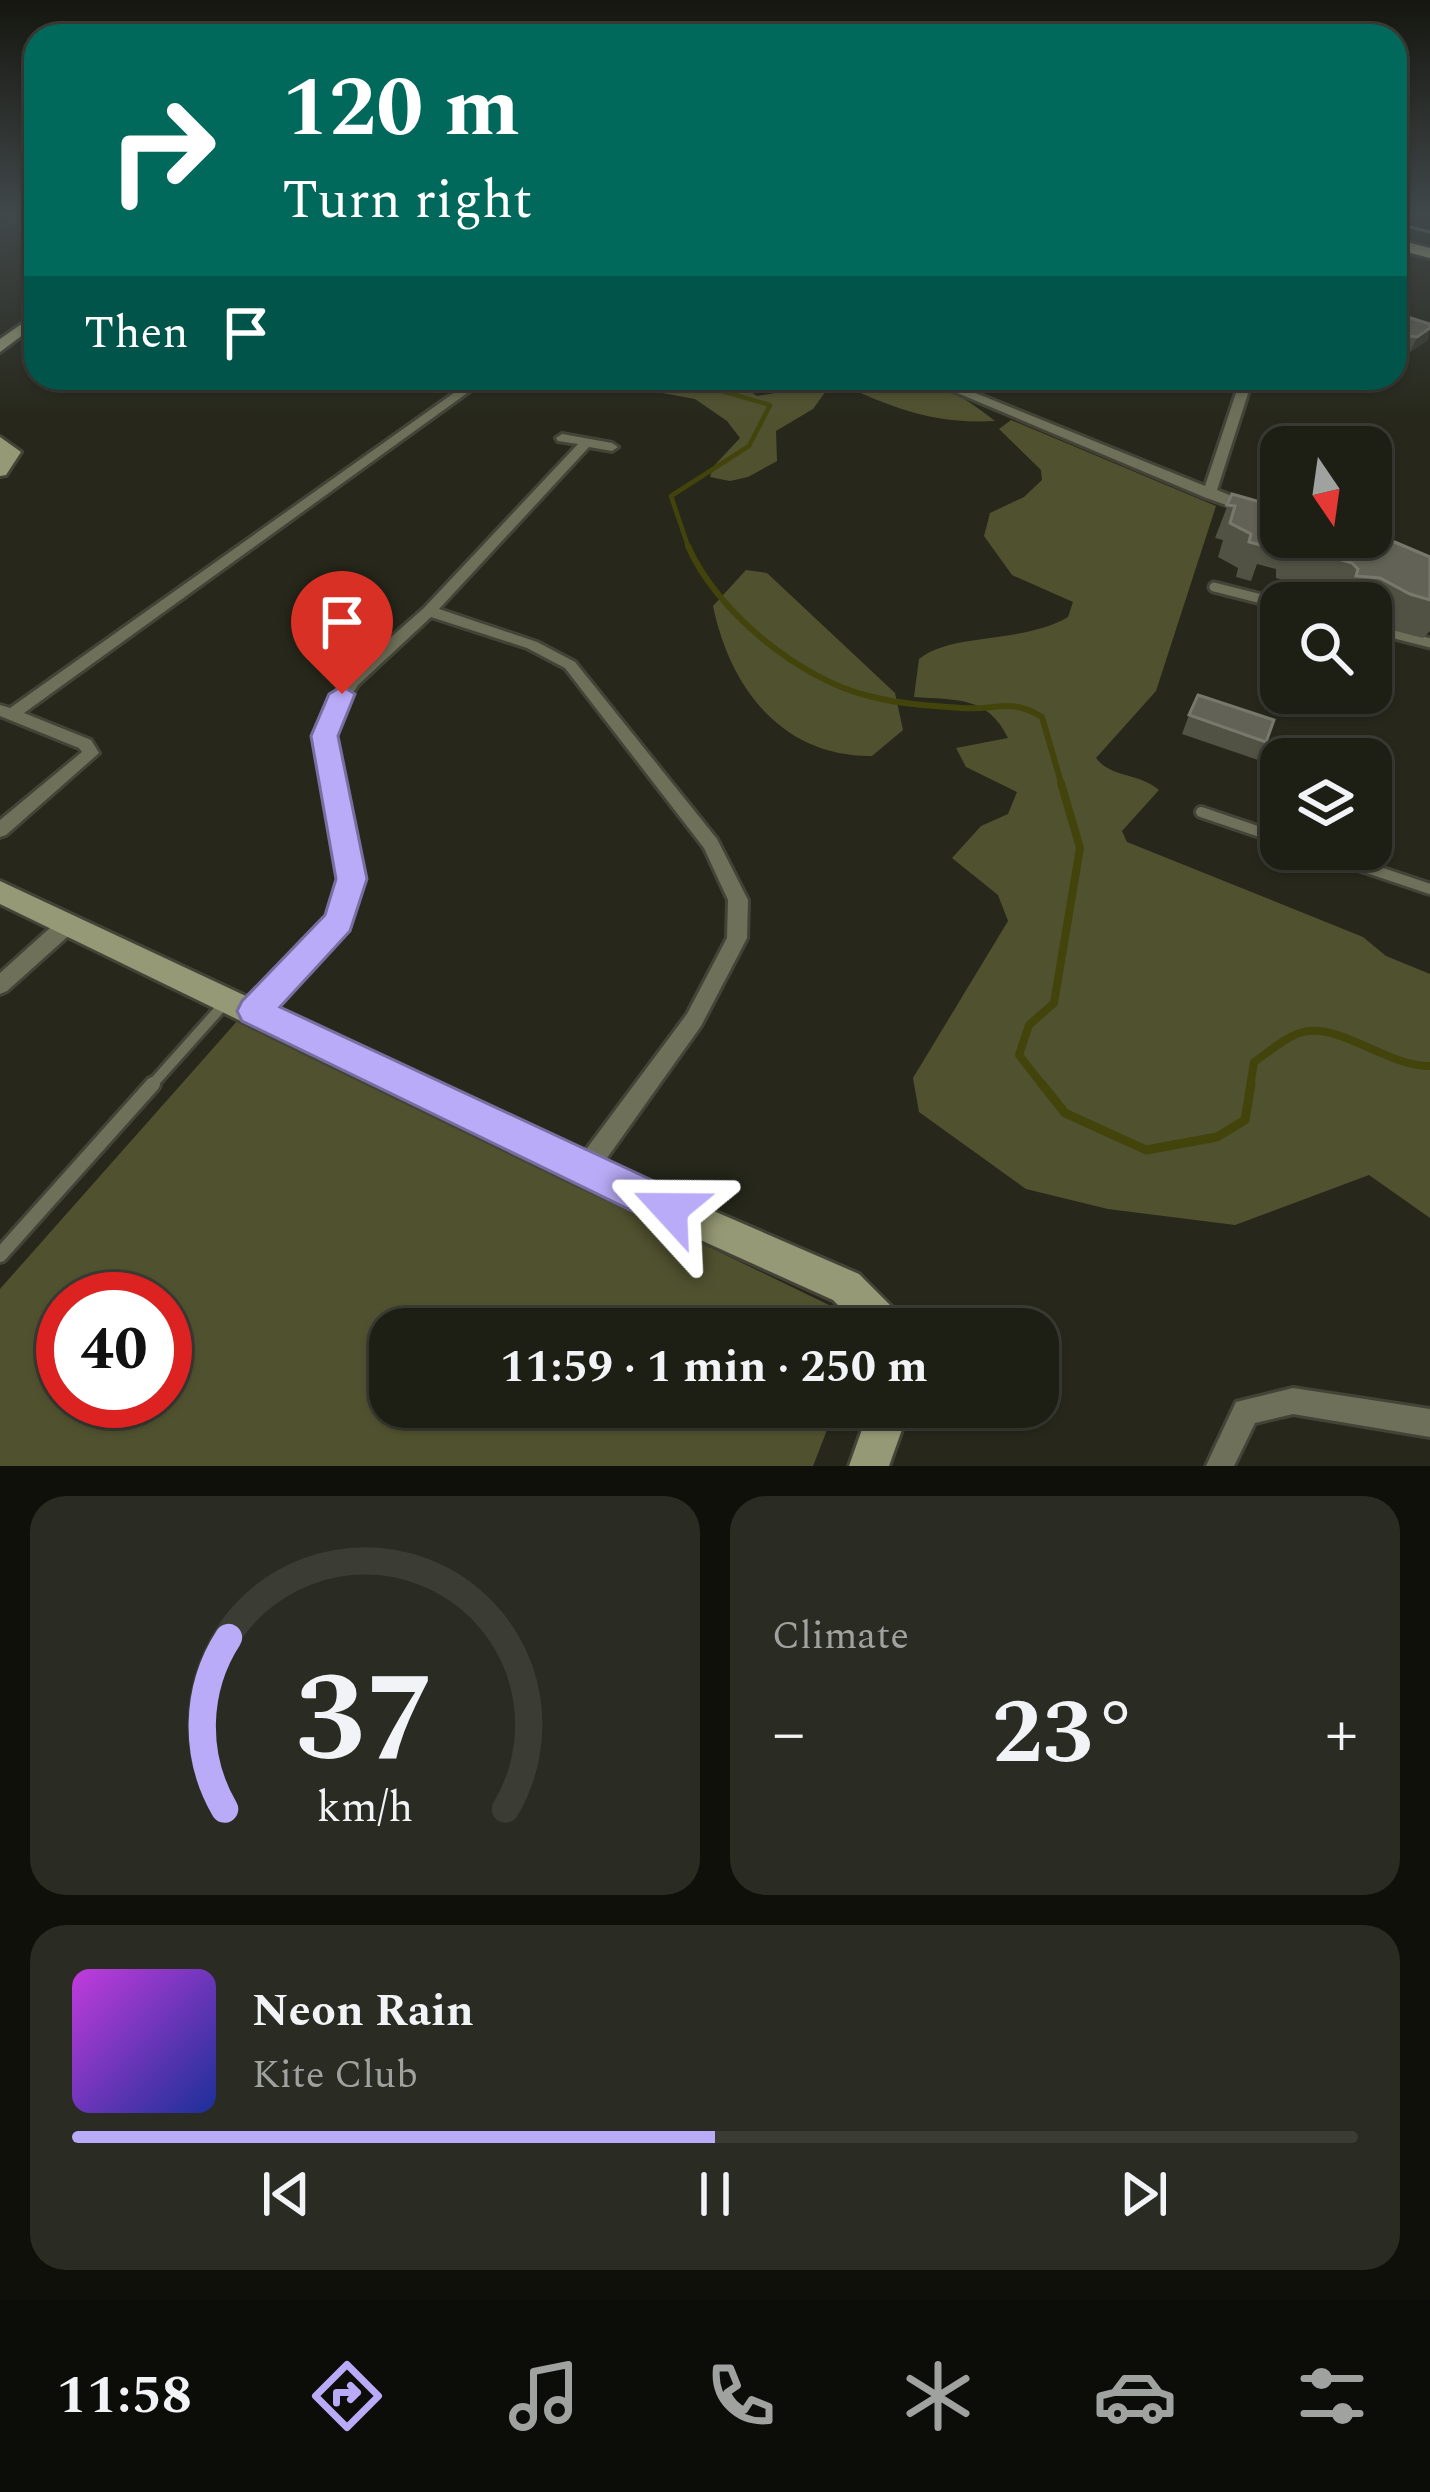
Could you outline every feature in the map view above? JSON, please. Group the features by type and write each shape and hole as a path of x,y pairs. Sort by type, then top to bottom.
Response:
{"street":[{"path":"0,346 24,327"},
{"path":"6,712 465,390"},
{"path":"957,390 1260,513"},
{"path":"1209,494 1243,390"},
{"path":"562,438 612,447"},
{"path":"0,442 12,452 0,472"},
{"path":"242,1005 339,922 352,879 325,747 329,717 352,681 430,611 586,442"},
{"path":"430,611 511,636 570,665 711,844 738,900 737,938 694,1020 584,1171"},
{"path":"0,830 91,753 85,744 6,712"},
{"path":"0,892 584,1171 846,1287 867,1308"},
{"path":"0,985 68,924"},
{"path":"1220,1466 1246,1412 1294,1401 1430,1423"},
{"path":"868,1466 882,1428"}],"lane":[{"path":"1214,587 1260,599"},
{"path":"1392,633 1430,643"},
{"path":"1201,812 1260,832"},
{"path":"1373,870 1430,889"},
{"path":"0,1255 242,1005"}],"green space":[{"path":"646,390 748,390 757,396 774,390 826,391 813,409 776,431 777,461 730,481 710,477 713,467 740,438 727,421 695,399"},
{"path":"855,390 947,390 995,421 948,420"},
{"path":"1011,420 1216,506 1156,691 1096,758 1159,790 1122,831 1127,842 1363,937 1386,956 1430,974 1430,1218 1369,1175 1235,1225 1108,1209 1026,1189 919,1112 913,1078 1008,921 998,895 952,858 981,826 1008,814 1017,792 966,767 956,748 1008,738 1000,724 969,703 914,697 919,659 950,645 1050,625 1068,617 1073,602 1012,575 984,536 990,513 1024,497 1042,480 1041,470 999,429"},
{"path":"746,570 767,573 895,693 903,730 872,756 812,745 787,731 747,690 732,664 713,606"},
{"path":"239,1019 835,1308 369,1308 369,1428 828,1428 813,1466 0,1466 0,1289"}],"building":[{"path":"1407,317 1430,324 1417,337 1407,336"},
{"path":"1232,494 1260,502 1260,545 1249,542 1251,534 1230,523 1235,506 1227,505"},
{"path":"1392,541 1430,557 1430,600 1380,578 1356,576 1358,569 1336,558 1392,558"},
{"path":"1198,695 1274,720 1267,738 1260,740 1189,715"}],"waterway":[{"path":"689,549 671,496 749,446 770,405 718,390"},
{"path":"688,546 739,618 815,675 892,701 962,708 1012,706 1042,717 1062,786"},
{"path":"1044,1087 1019,1055 1029,1025 1054,1003 1080,848 1061,783"},
{"path":"1250,1087 1254,1062 1303,1032 1333,1034 1397,1059 1430,1066"},
{"path":"1042,1084 1065,1113 1146,1150 1217,1137 1245,1120 1251,1084"}],"route":[{"path":"342,694 324,736 352,879 339,922 254,1011 670,1209"}]}
